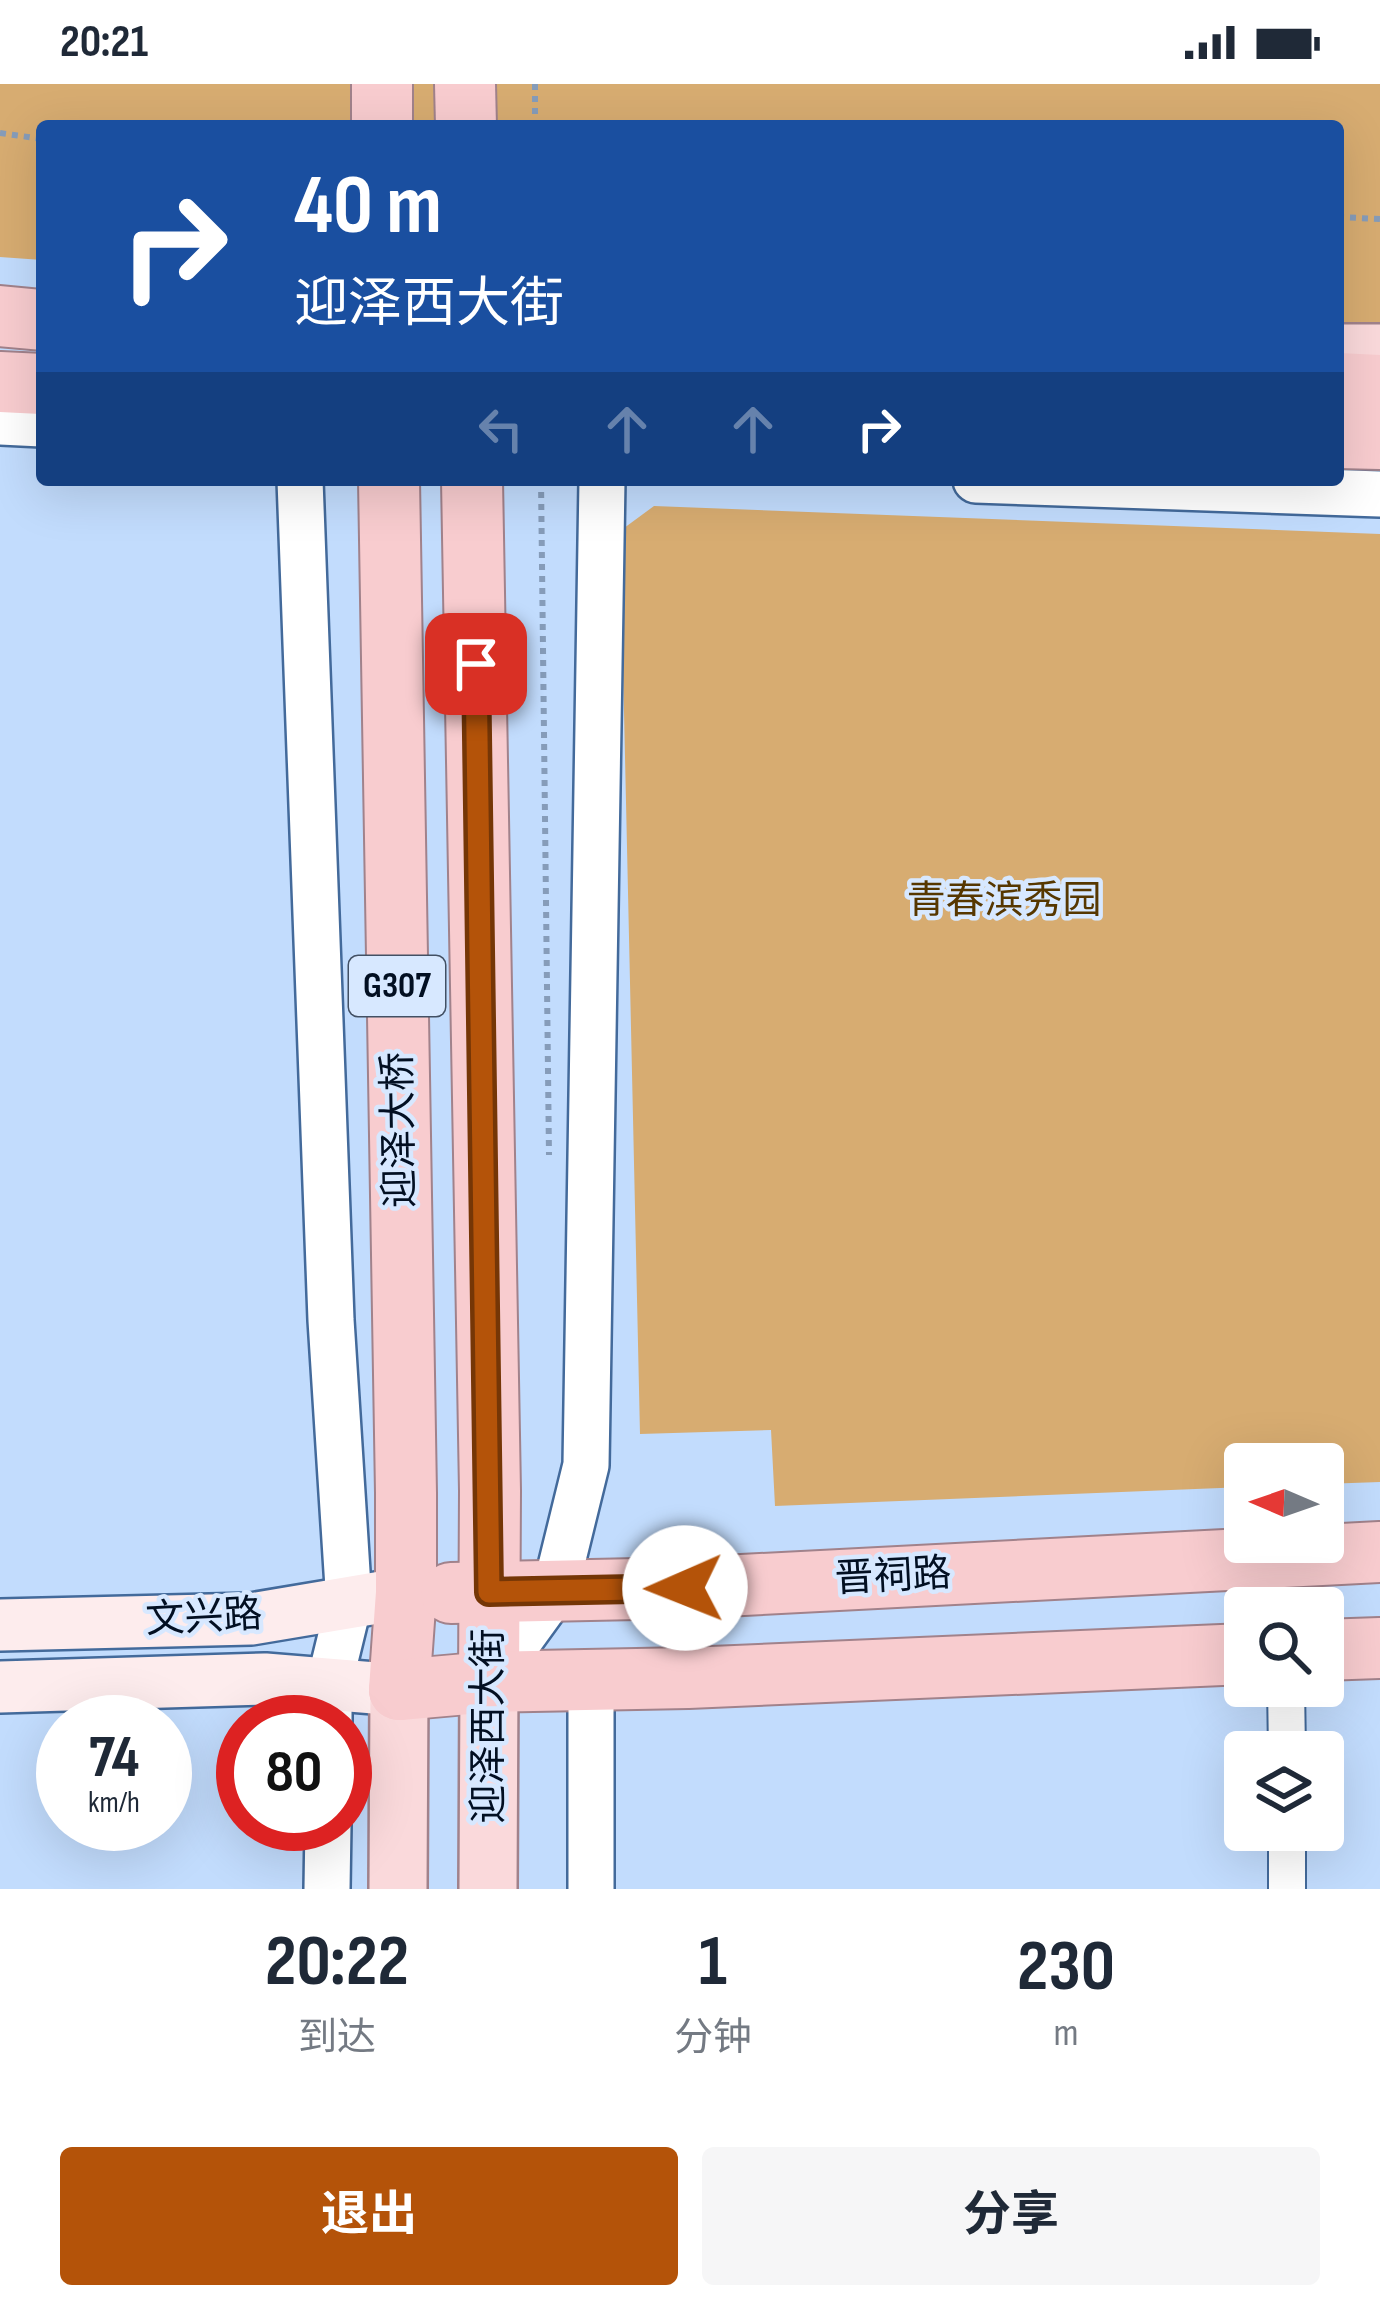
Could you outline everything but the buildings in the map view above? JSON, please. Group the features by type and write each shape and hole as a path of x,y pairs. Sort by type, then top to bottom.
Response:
{"highway":[{"path":"382,84 382,120"},
{"path":"465,84 466,120"},
{"path":"0,316 36,319"},
{"path":"0,382 36,384"},
{"path":"1344,383 1380,385"},
{"path":"1344,438 1380,439"},
{"name":"迎泽大桥","path":"377,1598 406,1493 388,486"},
{"name":"迎泽西大街","path":"472,486 490,1491 489,1682"},
{"name":"晋祠路","path":"377,1598 685,1588 1380,1552"},
{"name":"G307","path":"377,1598 399,1690"},
{"path":"1344,1649 1380,1648"},
{"path":"399,1690 489,1682 1224,1655"}],"main road":[{"path":"1344,353 1380,352"},
{"path":"1344,456 1380,459"},
{"name":"文兴路","path":"0,1625 251,1619 377,1598"},
{"name":"文兴路","path":"0,1687 265,1679 308,1695"},
{"name":"迎泽西大街","path":"488,1889 489,1682"},
{"path":"398,1889 399,1690"},
{"name":"文兴路","path":"372,1695 399,1690"}],"street":[{"path":"0,422 36,424"},
{"path":"300,486 331,1320 377,1598 333,1695"},
{"path":"489,1682 555,1591 586,1466 602,486"},
{"path":"1149,486 1380,494"},
{"path":"591,1680 591,1889"},
{"path":"327,1889 328,1851"},
{"path":"1287,1851 1287,1889"}],"path":[{"path":"535,84 536,120"},
{"path":"0,133 36,138"},
{"path":"1344,217 1380,219"},
{"path":"541,486 550,1165"}],"green space":[{"path":"0,84 1380,84 1380,325 1344,324 1344,120 36,120 36,260 0,257"},
{"name":"青春滨秀园","path":"654,506 1380,534 1380,1482 1344,1483 1344,1443 1224,1443 1224,1488 775,1506 771,1430 640,1434 620,531"}],"route":[{"path":"476,664 489,1592 685,1588"}]}
